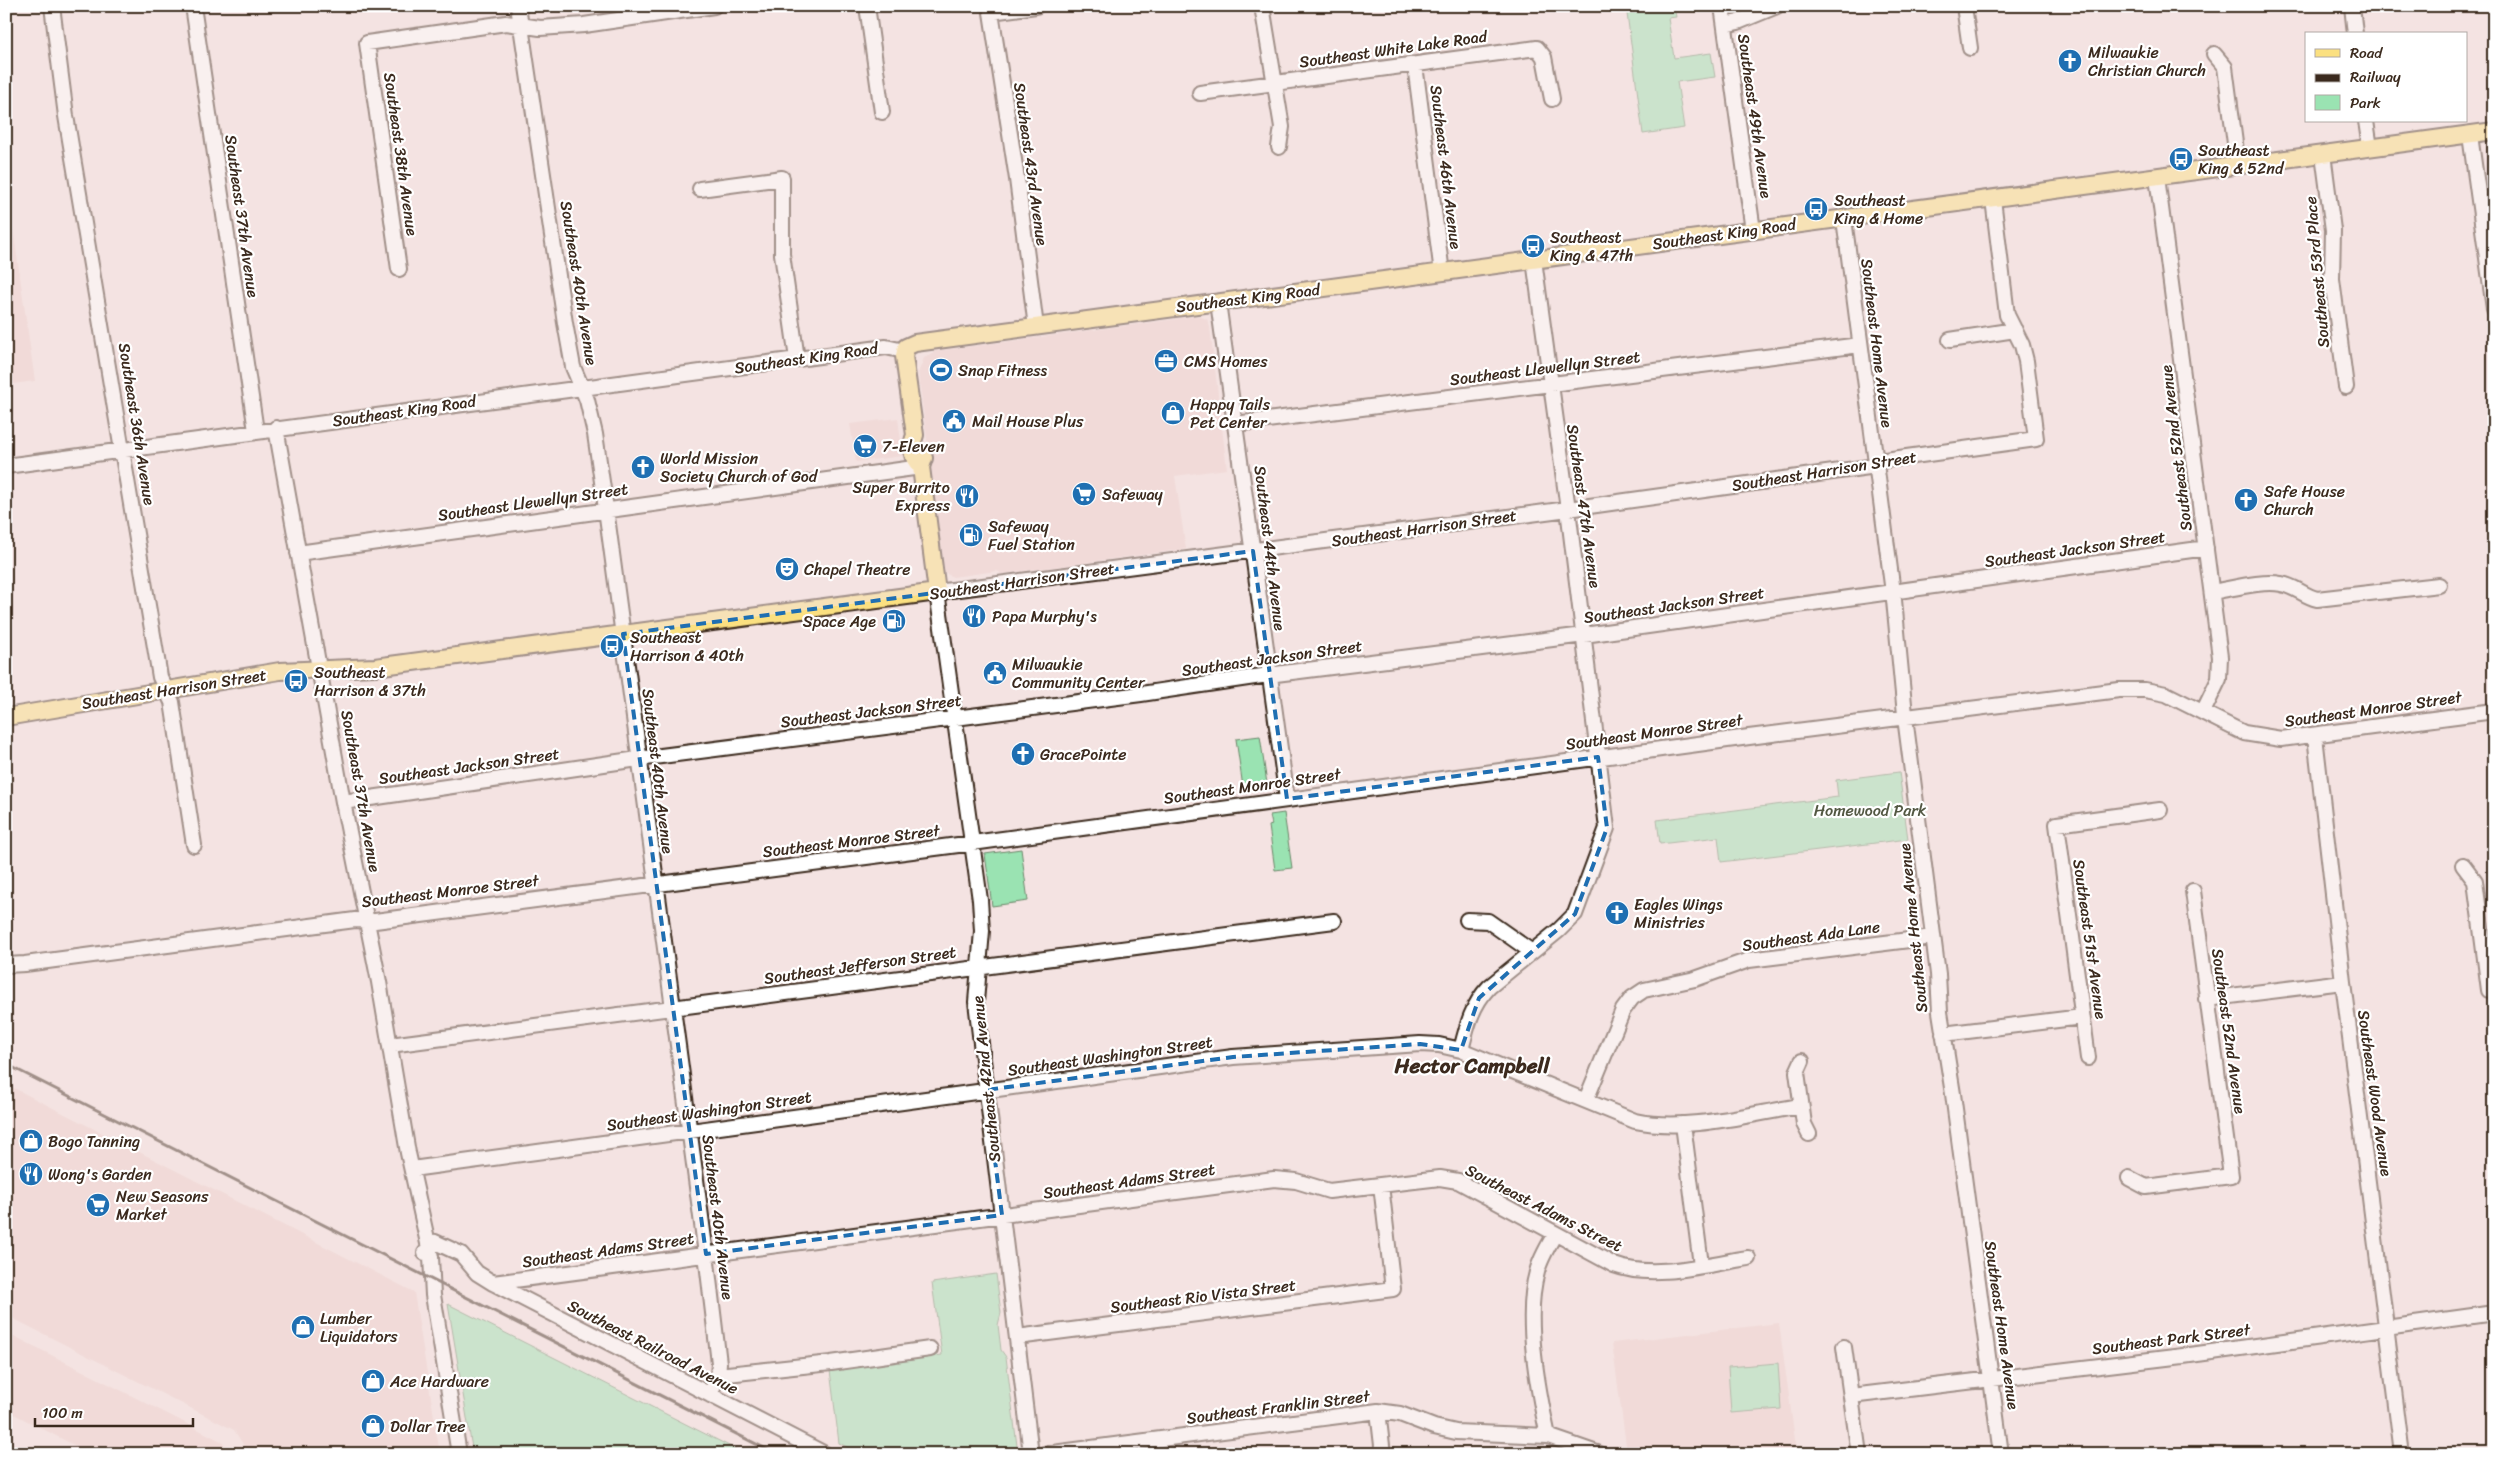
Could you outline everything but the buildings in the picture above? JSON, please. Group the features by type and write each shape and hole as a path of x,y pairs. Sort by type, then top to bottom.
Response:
{"main road":[{"name":"Southeast King Road","path":"904,350 915,343 2494,131"},
{"name":"Southeast 42nd Avenue","path":"904,350 915,435 911,445 913,459 921,467 937,592"},
{"name":"Southeast Harrison Street","path":"6,717 280,672 375,667 937,592"}],"street":[{"name":"Southeast 36th Avenue","path":"52,6 68,124 160,677 172,702 194,845"},
{"name":"Southeast 37th Avenue","path":"193,6 256,432"},
{"name":"Southeast 40th Avenue","path":"518,6 573,367 582,389 595,434 606,509 638,759 690,1131 719,1363 718,1375 710,1395"},
{"path":"521,26 540,28 584,25 714,6"},
{"path":"867,6 882,112"},
{"path":"991,9 1036,6"},
{"path":"1262,6 1282,127 1279,147"},
{"name":"Southeast 49th Avenue","path":"1722,6 1753,231"},
{"path":"1725,25 1738,22 1777,6"},
{"path":"1964,6 1970,48"},
{"path":"2352,6 2355,32"},
{"name":"Southeast 43rd Avenue","path":"991,9 1017,179 1036,327"},
{"name":"Southeast 38th Avenue","path":"399,269 367,43 506,23 521,26"},
{"name":"Southeast White Lake Road","path":"1200,92 1537,48 1544,57 1552,99"},
{"path":"2214,54 2225,67 2238,166"},
{"name":"Southeast 46th Avenue","path":"1415,65 1442,273"},
{"path":"2366,122 2370,148"},
{"path":"2470,134 2494,309"},
{"name":"Southeast 53rd Place","path":"2323,154 2333,230 2332,279 2346,387"},
{"name":"Southeast 52nd Avenue","path":"2157,177 2220,658 2219,679 2203,712"},
{"path":"700,189 782,178 782,254 797,359"},
{"path":"1950,340 2015,330 2007,315 1993,199"},
{"name":"Southeast Home Avenue","path":"1844,218 1892,592 1943,1034 2001,1454"},
{"name":"Southeast 47th Avenue","path":"1461,1050 1472,1012 1479,998 1489,987 1575,914 1604,839 1606,813 1568,509 1534,260"},
{"name":"Southeast 44th Avenue","path":"1218,302 1253,551 1268,675 1287,799"},
{"name":"Southeast Harrison Street","path":"937,592 1568,509 1875,466 1885,460 2036,439 2026,361 2022,344 2015,330"},
{"name":"Southeast Llewellyn Street","path":"1234,424 1860,345"},
{"name":"Southeast King Road","path":"6,466 886,347 904,350"},
{"name":"Southeast 37th Avenue","path":"276,428 428,1248 424,1254 428,1298 435,1343 443,1362 459,1454"},
{"name":"Southeast Llewellyn Street","path":"298,553 921,467"},
{"name":"Southeast Jackson Street","path":"344,802 638,759 1584,635 2206,548"},
{"path":"2212,592 2273,583 2290,586 2306,597 2317,599 2439,585"},
{"name":"Southeast 42nd Avenue","path":"937,592 982,924 976,1002 1031,1454"},
{"name":"Southeast Monroe Street","path":"6,965 971,843 1906,716 2138,689 2166,694 2226,725 2254,736 2281,740 2494,711"},
{"name":"Southeast Wood Avenue","path":"2315,736 2343,982 2402,1454"},
{"name":"Southeast 51st Avenue","path":"2088,1058 2057,824 2160,810"},
{"path":"2463,865 2475,881 2492,990"},
{"name":"Southeast 52nd Avenue","path":"2129,1178 2146,1187 2230,1176 2193,891"},
{"path":"1467,920 1488,921 1532,952"},
{"name":"Southeast Jefferson Street","path":"390,1045 1334,921"},
{"name":"Southeast Ada Lane","path":"1586,1100 1623,1010 1632,998 1644,990 1695,979 1749,960 1933,937"},
{"path":"2206,999 2343,982"},
{"path":"1943,1034 2082,1017"},
{"name":"Southeast Washington Street","path":"412,1169 1233,1057 1420,1044 1439,1045 1461,1050 1636,1120 1665,1126 1801,1106"},
{"path":"1802,1061 1797,1072 1804,1124 1809,1134"},
{"path":"1683,1124 1701,1265"},
{"name":"Southeast Adams Street","path":"492,1284 1274,1179 1296,1181 1329,1191 1440,1178 1458,1181 1614,1265 1632,1270 1654,1272 1748,1258"},
{"name":"Southeast Rio Vista Street","path":"1017,1337 1393,1289 1380,1185"},
{"path":"1548,1436 1542,1408 1531,1310 1537,1271 1555,1234"},
{"name":"Southeast Railroad Avenue","path":"428,1248 435,1242 448,1246 461,1254 469,1261 470,1266 492,1284 825,1454"},
{"name":"Southeast Park Street","path":"1851,1396 2183,1356 2494,1313"},
{"path":"1844,1347 1859,1454"},
{"path":"718,1375 831,1363 930,1348"},
{"path":"1378,1411 1383,1454"},
{"name":"Southeast Franklin Street","path":"1045,1454 1378,1411 1400,1414 1434,1428 1456,1432 1548,1436 1600,1454"}],"highlighted area":[{"path":"1253,551 1287,799 1598,757 1607,828 1575,914 1479,998 1461,1050 1420,1044 1233,1057 986,1090 1002,1215 706,1254 623,634"}],"shaded area":[{"path":"6,179 35,381 6,385"},
{"path":"1198,316 1207,319 1210,327 1227,469 1175,476 1186,549 1002,574 997,571 953,577 947,574 944,570 918,373 924,358 935,351"},
{"path":"898,418 903,456 856,462 850,424"},
{"path":"6,1084 414,1292 440,1454 249,1454 234,1430 6,1315"},
{"path":"1779,1323 1797,1454 1627,1453 1612,1343"},
{"path":"6,1332 221,1441 232,1454 91,1454 6,1410"}],"green space":[{"path":"1626,6 1674,6 1676,17 1668,18 1674,58 1711,53 1715,77 1677,82 1684,128 1643,134"},
{"path":"1260,736 1267,784 1243,787 1236,739"},
{"name":"Homewood Park","path":"1899,772 1908,839 1721,862 1718,837 1660,844 1657,820 1838,797 1836,780"},
{"path":"1284,813 1292,868 1275,870 1269,826 1272,825 1270,815"},
{"path":"1021,849 1028,901 992,906 985,854"},
{"path":"996,1274 1001,1313 998,1325 1001,1350 1006,1357 1018,1454 861,1454 839,1443 830,1370 942,1355 932,1283"},
{"path":"448,1304 745,1454 473,1454"},
{"path":"1778,1363 1781,1409 1731,1413 1728,1367"}],"railway":[{"path":"6,1064 776,1454"}],"place":[{"name":"Milwaukie Christian Church","path":"2070,61"},
{"name":"Southeast King & 52nd","path":"2181,159"},
{"name":"Southeast King & Home","path":"1816,209"},
{"name":"Southeast King & 47th","path":"1533,246"},
{"name":"CMS Homes","path":"1166,361"},
{"name":"Snap Fitness","path":"941,370"},
{"name":"Happy Tails Pet Center","path":"1173,413"},
{"name":"Mail House Plus","path":"954,421"},
{"name":"7-Eleven","path":"865,446"},
{"name":"World Mission Society Church of God","path":"643,467"},
{"name":"Safeway","path":"1084,494"},
{"name":"Super Burrito Express","path":"967,496"},
{"name":"Safe House Church","path":"2246,500"},
{"name":"Safeway Fuel Station","path":"971,535"},
{"name":"Chapel Theatre","path":"787,569"},
{"name":"Papa Murphy's","path":"974,616"},
{"name":"Space Age","path":"894,621"},
{"name":"Southeast Harrison & 40th","path":"612,646"},
{"name":"Milwaukie Community Center","path":"995,673"},
{"name":"Southeast Harrison & 37th","path":"296,681"},
{"name":"GracePointe","path":"1023,754"},
{"name":"Eagles Wings Ministries","path":"1617,913"},
{"name":"Bogo Tanning","path":"31,1141"},
{"name":"Wong's Garden","path":"31,1174"},
{"name":"New Seasons Market","path":"98,1205"},
{"name":"Lumber Liquidators","path":"303,1327"},
{"name":"Ace Hardware","path":"373,1381"},
{"name":"Dollar Tree","path":"373,1426"}],"district":[{"name":"Hector Campbell","path":"1472,1066"}]}
